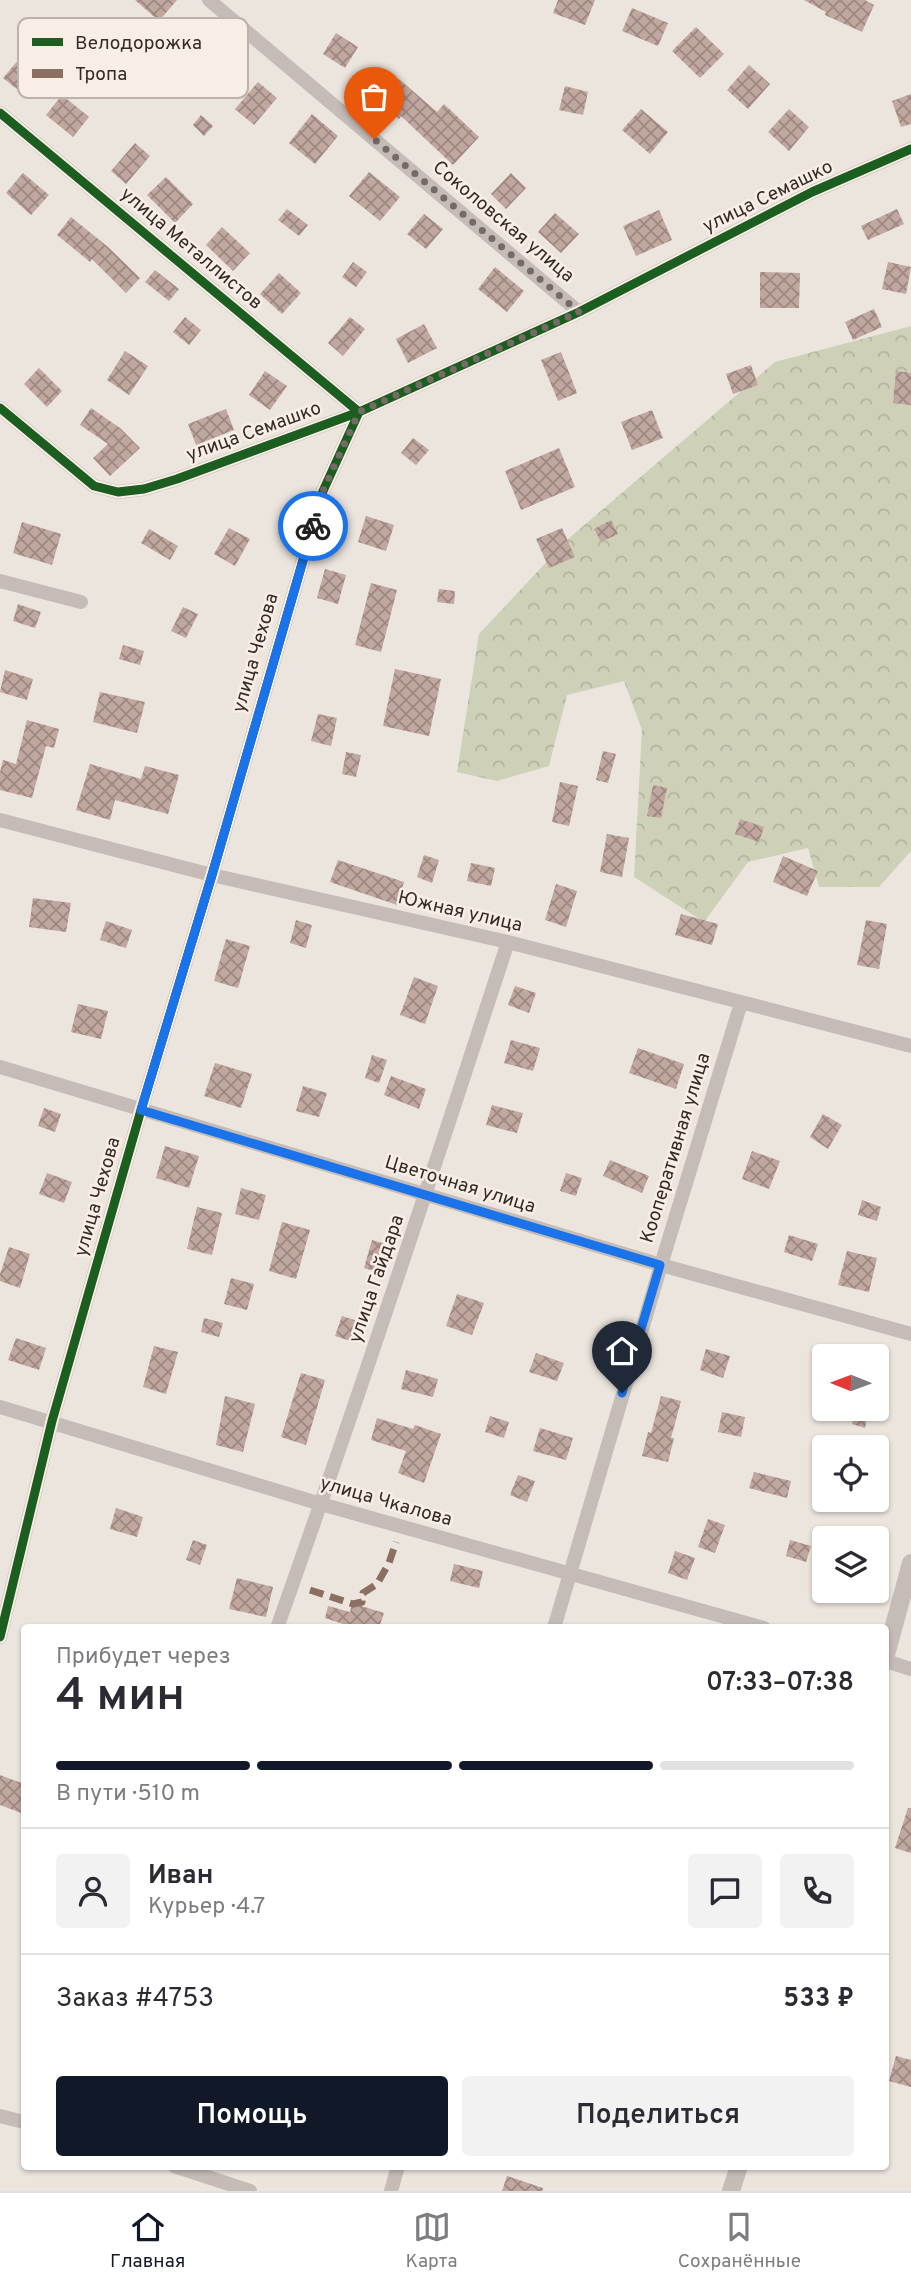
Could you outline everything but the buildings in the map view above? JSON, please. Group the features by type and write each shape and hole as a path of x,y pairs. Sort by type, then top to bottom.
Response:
{"street":[{"name":"Соколовская улица","path":"209,0 230,18"},
{"name":"Соколовская улица","path":"248,33 579,312"},
{"name":"улица Металлистов","path":"0,113 359,412"},
{"name":"улица Семашко","path":"0,408 94,486 118,492 144,489 177,480 359,412 579,312 812,192 911,149"},
{"name":"улица Чехова","path":"0,1637 52,1421 141,1110 323,491 359,412"},
{"path":"0,581 81,602"},
{"name":"Южная улица","path":"0,820 212,875 508,942 911,1046"},
{"name":"улица Гайдара","path":"278,1624 508,942"},
{"name":"Кооперативная улица","path":"555,1624 660,1265 741,1003"},
{"name":"Цветочная улица","path":"0,1068 660,1265 911,1334"},
{"name":"улица Чкалова","path":"0,1407 321,1504 750,1624"},
{"path":"889,1644 911,1563"},
{"path":"889,1662 911,1669"},
{"path":"0,2116 21,2121"},
{"path":"186,2170 250,2191"},
{"path":"391,2191 397,2170"},
{"path":"732,2191 737,2170"}],"green space":[{"path":"911,326 911,851 879,887 819,887 808,848 748,862 704,922 634,877 642,730 624,681 567,695 549,766 497,781 457,772 479,634 568,539 775,362"}],"marked path":[{"path":"310,1590 353,1604 362,1602 363,1593 377,1584 389,1563 396,1542"}],"cycle path":[{"path":"0,113 359,412 323,491 141,1110 52,1421 0,1637"},
{"path":"0,408 94,486 118,492 144,489 359,412 579,312 812,192 911,149"}],"way so far":[{"path":"313,526 323,491 359,412 579,312 374,139"}],"route":[{"path":"313,526 141,1110 660,1265 622,1393"}]}
